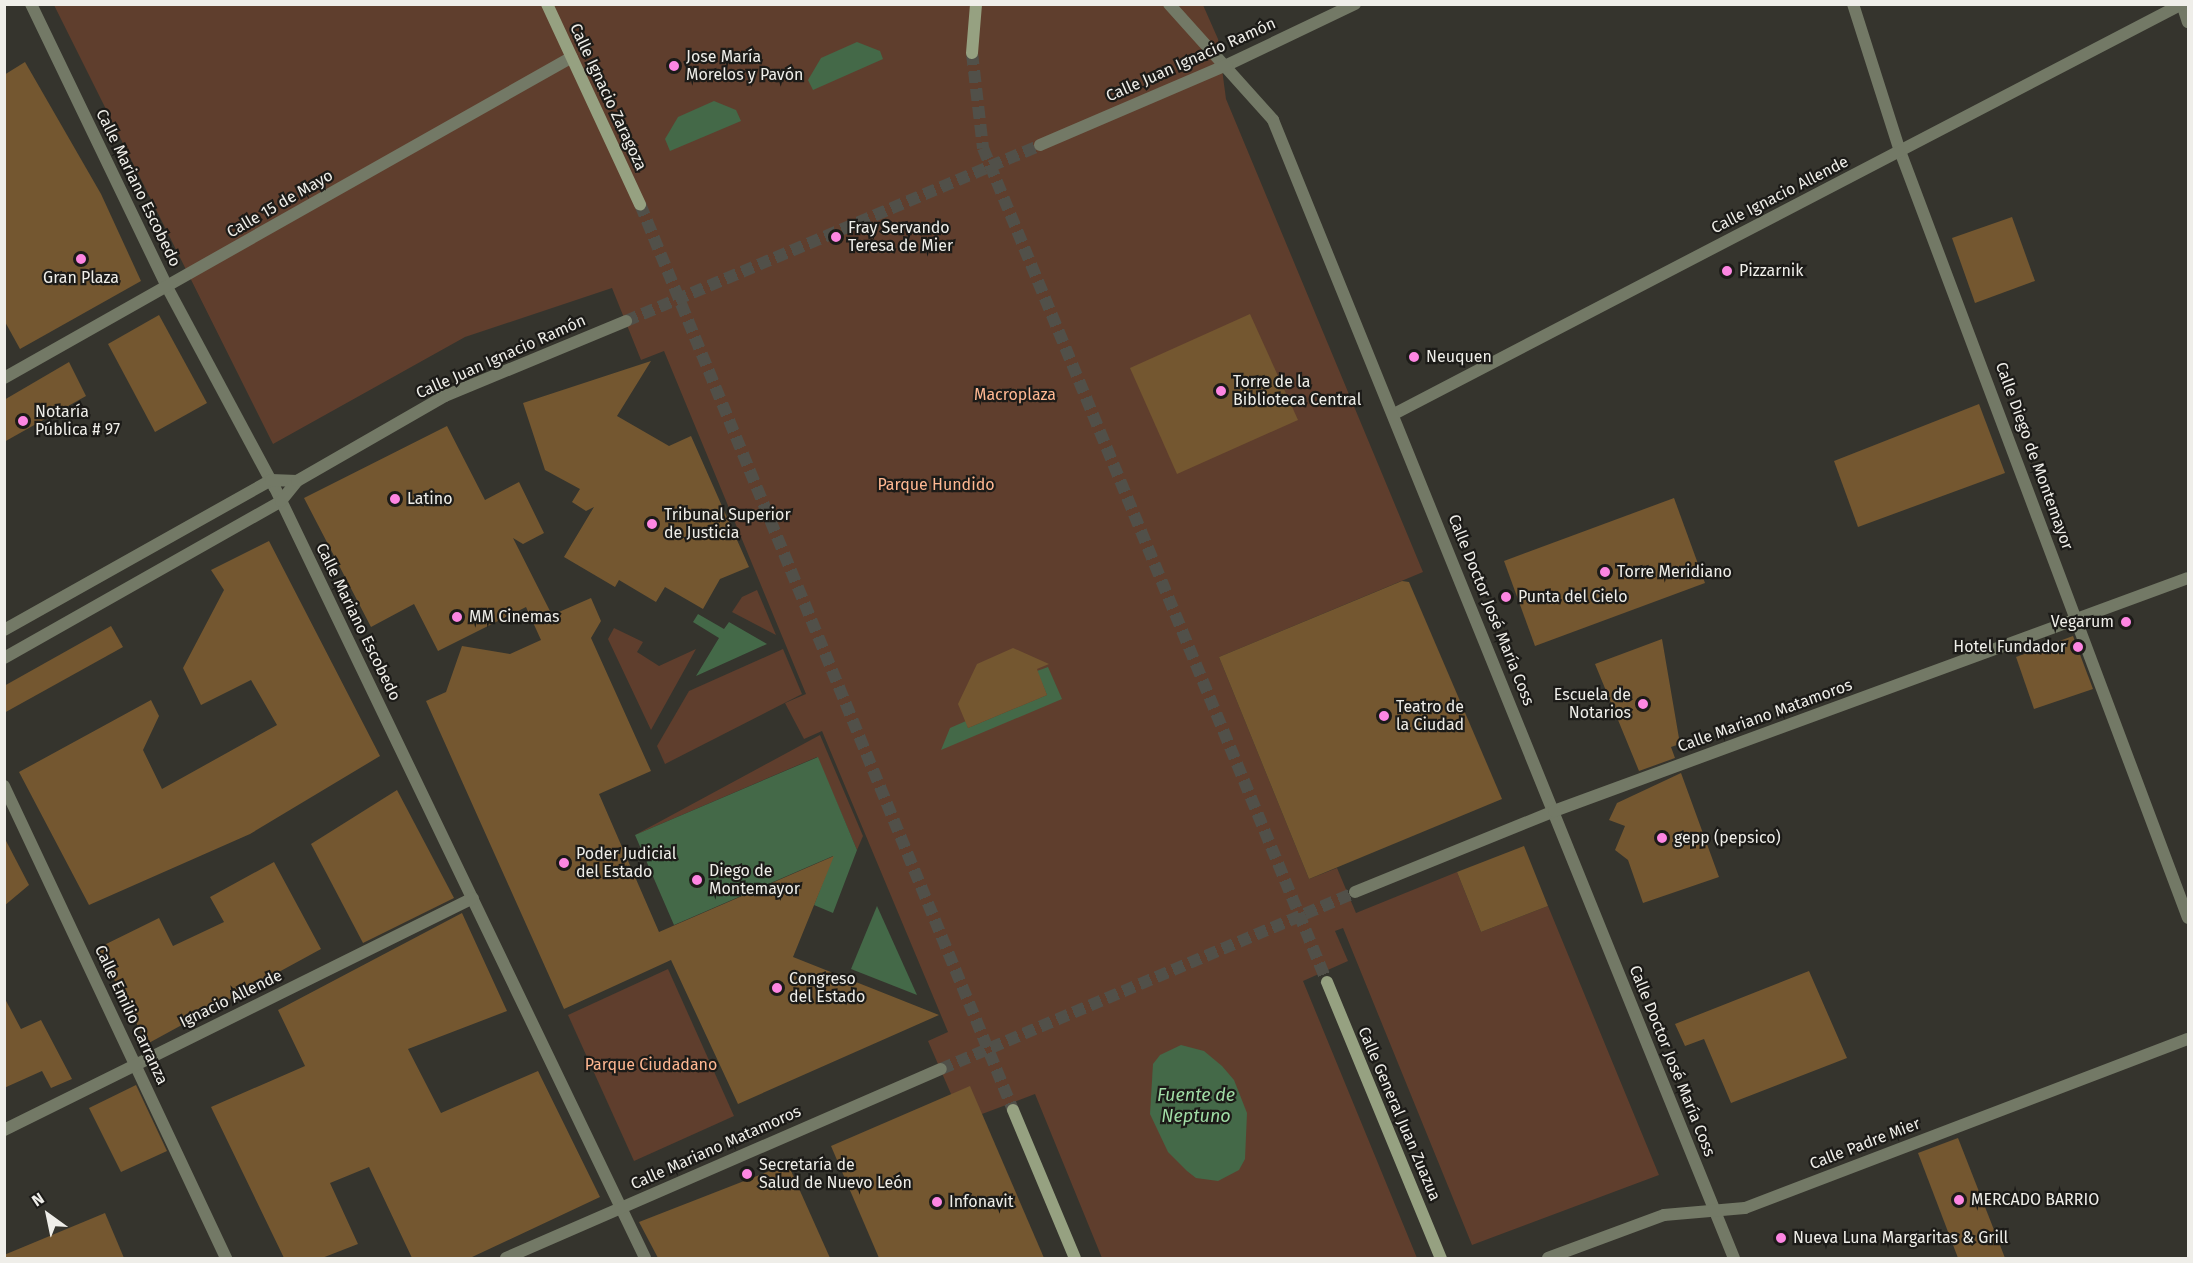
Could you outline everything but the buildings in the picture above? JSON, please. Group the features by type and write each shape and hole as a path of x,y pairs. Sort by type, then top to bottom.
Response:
{"main road":[{"name":"Calle Ignacio Zaragoza","path":"547,4 640,204"},
{"path":"972,53 976,4"},
{"name":"Calle General Juan Zuazua","path":"1327,982 1441,1258"},
{"path":"1013,1110 1075,1258"}],"street":[{"name":"Calle Mariano Escobedo","path":"31,4 167,287 271,480 645,1258"},
{"name":"Calle Doctor José María Coss","path":"1169,4 1227,65 1273,120 1734,1258"},
{"name":"Calle Juan Ignacio Ramón","path":"1040,145 1227,65 1355,4"},
{"name":"Calle Diego de Montemayor","path":"1853,4 1900,151 2188,918"},
{"name":"Calle Ignacio Allende","path":"1394,414 2182,5"},
{"path":"2182,5 2188,22"},
{"name":"Calle 15 de Mayo","path":"4,378 572,57"},
{"name":"Calle Juan Ignacio Ramón","path":"4,658 281,501 297,481 445,396 626,321"},
{"path":"4,630 271,480 297,481"},
{"name":"Calle Mariano Matamoros","path":"1355,892 1554,811 2188,579"},
{"name":"Calle Emilio Carranza","path":"4,786 137,1064 226,1258"},
{"name":"Ignacio Allende","path":"4,1130 473,898"},
{"name":"Calle Padre Mier","path":"1548,1258 1664,1215 1745,1208 2188,1039"},
{"name":"Calle Mariano Matamoros","path":"506,1258 941,1069"}],"green space":[{"name":"Macroplaza","path":"54,5 1203,5 1218,39 1226,99 1423,572 1219,657 1309,879 1337,868 1356,913 1457,872 1481,932 1548,906 1659,1175 1472,1245 1343,928 1335,931 1348,961 1303,981 1417,1258 1102,1258 1035,1094 982,1114 951,1094 928,1041 948,1032 822,731 804,739 785,703 806,694 664,351 641,360 612,288 465,337 273,444"},
{"path":"757,590 776,635 732,612 742,597"},
{"path":"614,628 643,642 637,652 659,666 696,649 651,730 608,639"},
{"path":"783,649 802,694 665,764 657,746 689,691"},
{"path":"820,735 863,836 857,850 817,757 635,835"},
{"name":"Parque Ciudadano","path":"668,969 734,1116 634,1161 568,1015"}],"water":[{"path":"857,42 880,51 883,59 813,90 808,80 821,58"},
{"path":"714,101 736,110 741,121 670,151 665,139 678,117"},
{"path":"698,614 724,629 729,622 767,644 696,676 719,638 693,622"},
{"path":"1048,667 1062,699 941,750 950,728 966,721 968,728 1047,695 1037,671"},
{"path":"818,757 857,850 833,913 814,905 833,856 674,925 635,835"},
{"path":"877,906 917,995 851,969"},
{"name":"Fuente de Neptuno","path":"1181,1045 1204,1051 1222,1066 1234,1080 1247,1113 1245,1159 1239,1170 1218,1181 1196,1178 1187,1171 1168,1152 1150,1114 1153,1064 1160,1055"}],"tunnel":[{"path":"972,53 983,148 1327,982"},
{"path":"626,321 1040,145"},
{"path":"640,204 1013,1110"},
{"path":"941,1069 1355,892"}],"place":[{"name":"Jose María Morelos y Pavón","path":"674,66"},
{"name":"Fray Servando Teresa de Mier","path":"836,237"},
{"name":"Gran Plaza","path":"81,259"},
{"name":"Pizzarnik","path":"1727,271"},
{"name":"Neuquen","path":"1414,357"},
{"name":"Torre de la Biblioteca Central","path":"1221,391"},
{"name":"Notaría Pública # 97","path":"23,421"},
{"name":"Latino","path":"395,499"},
{"name":"Tribunal Superior de Justicia","path":"652,524"},
{"name":"Torre Meridiano","path":"1605,572"},
{"name":"Punta del Cielo","path":"1506,597"},
{"name":"MM Cinemas","path":"457,617"},
{"name":"Vegarum","path":"2126,622"},
{"name":"Hotel Fundador","path":"2078,647"},
{"name":"Escuela de Notarios","path":"1643,704"},
{"name":"Teatro de la Ciudad","path":"1384,716"},
{"name":"gepp (pepsico)","path":"1662,838"},
{"name":"Poder Judicial del Estado","path":"564,863"},
{"name":"Diego de Montemayor","path":"697,880"},
{"name":"Congreso del Estado","path":"777,988"},
{"name":"Secretaría de Salud de Nuevo León","path":"747,1174"},
{"name":"MERCADO BARRIO","path":"1959,1200"},
{"name":"Infonavit","path":"937,1202"},
{"name":"Nueva Luna Margaritas & Grill","path":"1781,1238"}],"park label":[{"name":"Parque Hundido","path":"936,485"}]}
